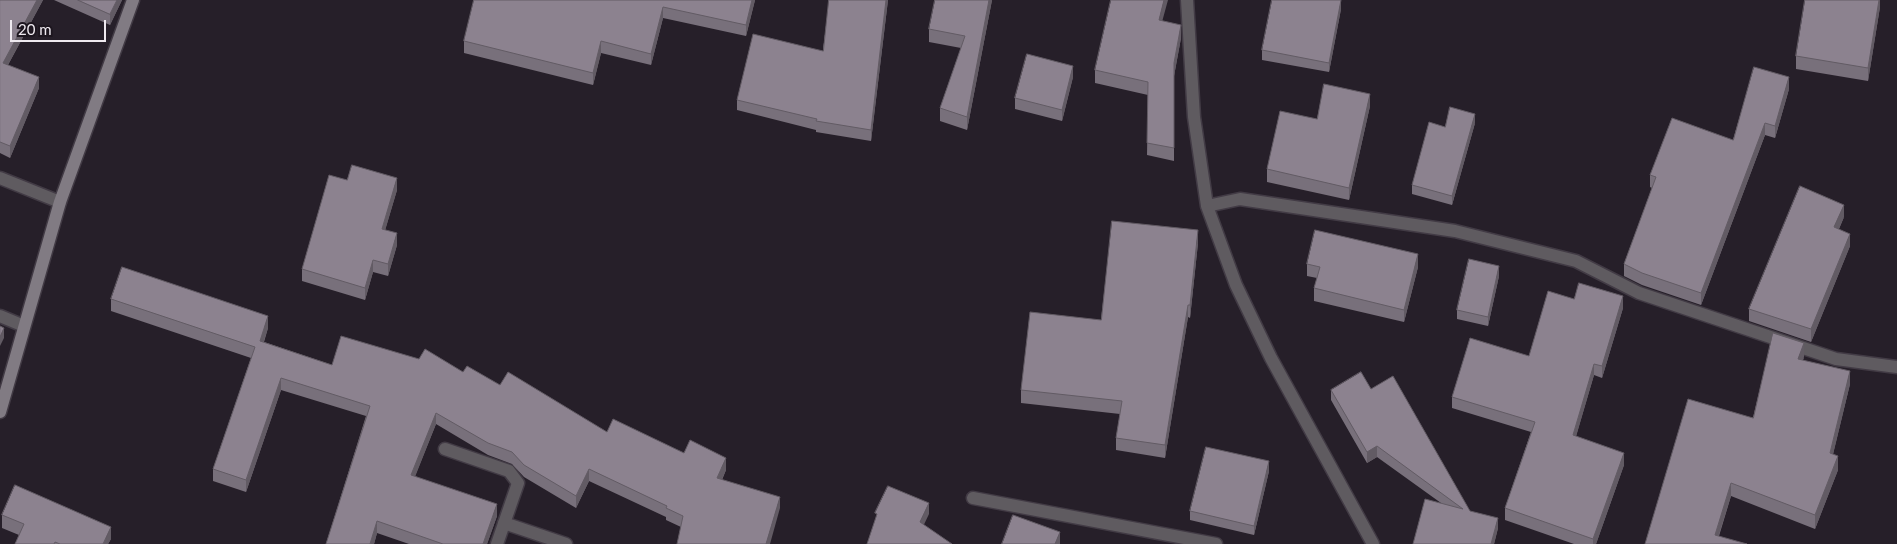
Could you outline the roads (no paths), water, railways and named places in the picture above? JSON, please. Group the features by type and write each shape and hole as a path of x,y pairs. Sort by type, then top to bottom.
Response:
{"street":[{"path":"0,412 60,202 133,0"},
{"path":"1187,0 1194,117 1207,206 1236,285 1271,358 1373,544"},
{"path":"0,178 60,202"},
{"path":"1207,206 1240,199 1456,231 1576,262 1639,293 1836,359 1897,366"},
{"path":"0,316 24,326"},
{"path":"445,449 509,471 518,483 497,544"},
{"path":"973,498 1216,544"},
{"path":"504,523 566,544"}]}
